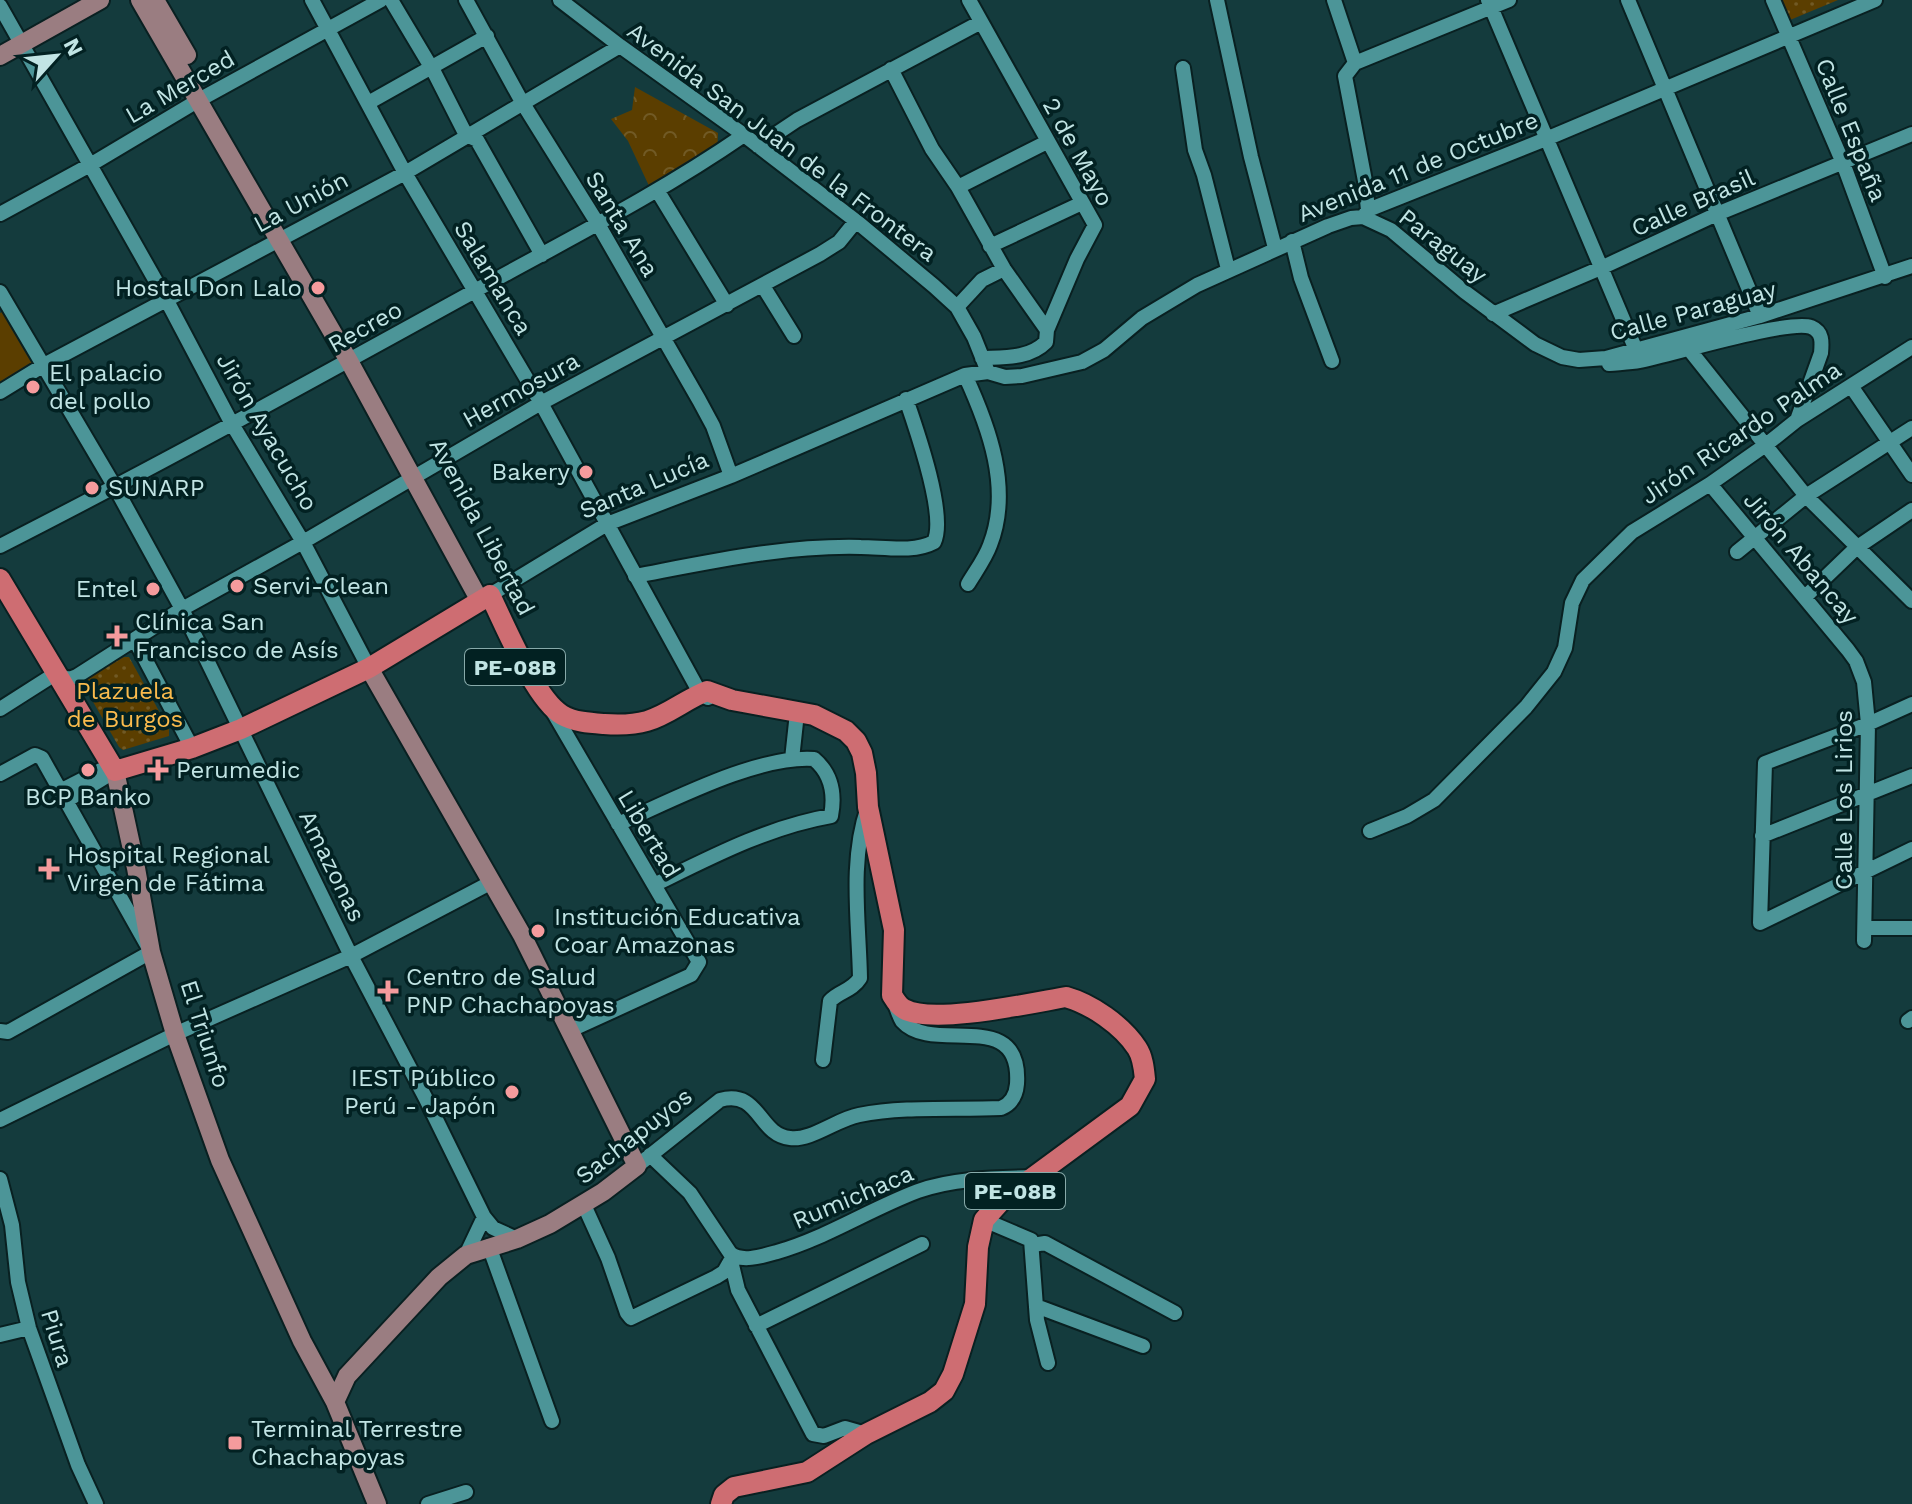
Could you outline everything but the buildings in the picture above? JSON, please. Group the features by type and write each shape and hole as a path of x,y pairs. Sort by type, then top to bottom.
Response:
{"highway":[{"name":"El Triunfo","path":"0,579 115,771"},
{"name":"Santa Lucía","path":"115,771 192,748 241,729 369,668 485,598"},
{"name":"Avenida Libertad","path":"485,598 548,703"},
{"name":"Avenida Libertad","path":"485,598 531,697 541,710 560,725"},
{"name":"PE-08B","path":"548,703 570,719 616,725 652,720 709,696"},
{"path":"560,725 591,732 646,732 709,696 814,715 833,723 856,741 862,753 868,807 894,930 892,995"},
{"name":"PE-08B","path":"721,1504 724,1495 734,1487 807,1472 866,1434 930,1402 944,1391 953,1374 975,1304 978,1247 984,1220 992,1209 1130,1106 1145,1079 1138,1049 1100,1013 1080,1001 1066,997 944,1015 918,1014 904,1009 892,995"}],"main road":[{"path":"0,56 100,0"},
{"name":"Avenida Libertad","path":"140,0 204,97"},
{"name":"Avenida Libertad","path":"155,0 204,97 485,598"},
{"name":"Jirón Ayacucho","path":"369,668 522,935 644,1160"},
{"name":"El Triunfo","path":"115,771 151,952 175,1034 225,1172 302,1341 335,1402 377,1504"},
{"name":"Sachapuyos","path":"335,1402 347,1376 439,1277 466,1255 517,1239 584,1205 644,1160"}],"street":[{"name":"Salamanca","path":"312,0 405,173 541,403 635,576 709,696"},
{"name":"La Merced","path":"0,214 381,0"},
{"path":"391,0 466,135 477,140 542,255"},
{"name":"Santa Ana","path":"466,0 522,102 598,224 713,426 731,476"},
{"name":"Avenida San Juan de la Frontera","path":"560,0 856,221 957,307 985,365"},
{"name":"2 de Mayo","path":"969,0 1095,225 1047,330"},
{"path":"1217,0 1251,157 1275,248"},
{"path":"1334,0 1355,63"},
{"path":"1366,214 1345,76 1355,63 1490,4 1509,0"},
{"path":"1628,0 1760,316"},
{"name":"Calle España","path":"1773,0 1843,163 1885,277"},
{"name":"Avenida 11 de Octubre","path":"985,365 997,376 1022,376 1082,362 1104,350 1168,301 1228,269 1875,0"},
{"path":"1490,4 1636,350"},
{"name":"Jirón Ayacucho","path":"0,6 166,299 232,424 303,542 369,668"},
{"path":"758,146 797,120 981,22"},
{"path":"368,103 487,36"},
{"name":"La Unión","path":"0,392 166,299 405,173 620,46"},
{"path":"1183,68 1195,150 1228,269"},
{"path":"891,69 932,149 958,187 1004,269 1047,330 1046,342 1031,352 985,365"},
{"name":"Calle Brasil","path":"1493,314 1717,214 1912,134"},
{"name":"Recreo","path":"0,546 115,487 542,255 657,190 744,135"},
{"path":"958,187 1047,142"},
{"path":"657,190 727,305"},
{"path":"990,246 1082,203"},
{"name":"Paraguay","path":"1366,214 1391,230 1493,314"},
{"name":"Hermosura","path":"0,709 55,674 69,679 182,609 541,403 763,286 839,242 856,221"},
{"path":"1292,241 1301,278 1332,361"},
{"name":"Calle Paraguay","path":"1493,314 1535,344 1562,357 1579,360 1606,358 1760,316 1912,266"},
{"path":"957,307 982,280 1004,269"},
{"path":"763,286 794,336"},
{"name":"Amazonas","path":"0,292 115,487 182,609 351,956 484,1217 493,1228 517,1239"},
{"path":"1562,357 1583,364 1607,365 1639,361 1766,331 1804,326 1813,328 1822,341 1821,353 1797,420"},
{"name":"Jirón Ricardo Palma","path":"1370,831 1407,816 1434,800 1526,707 1554,672 1565,648 1572,603 1583,580 1632,532 1710,484 1797,420 1912,347"},
{"path":"1688,348 1806,496 1856,548 1911,598"},
{"name":"Santa Lucía","path":"485,598 607,524 731,476 985,365"},
{"path":"965,375 987,423 995,458 998,511 990,545 968,584"},
{"path":"1851,386 1912,475"},
{"path":"635,576 747,554 804,550 826,545 926,546 934,542 937,535 931,484 906,399"},
{"path":"1737,552 1806,496 1912,428"},
{"name":"Jirón Abancay","path":"1710,484 1856,661"},
{"path":"1805,597 1856,548 1912,510"},
{"path":"135,640 192,748"},
{"name":"Calle Los Lirios","path":"1856,661 1864,682 1868,724 1865,935 1912,928"},
{"name":"Avenida Libertad","path":"548,703 560,725"},
{"path":"1912,704 1765,763 1760,923 1912,849"},
{"path":"792,759 797,713"},
{"name":"Libertad","path":"560,725 699,962 691,975 571,1030"},
{"path":"0,774 39,755 151,952 8,1032 0,1031"},
{"path":"618,824 715,783 792,759 814,759 825,770 833,791 831,816 794,823 737,844 654,885"},
{"name":"Santa Lucía","path":"63,796 101,770 115,771"},
{"path":"1762,836 1912,776"},
{"path":"823,1060 830,1001 853,988 860,978 858,856 861,827 868,807"},
{"path":"0,1120 175,1034 351,956 490,883"},
{"name":"Sachapuyos","path":"644,1160 720,1100 731,1097 747,1102 780,1137 794,1139 856,1115 908,1109 1001,1108 1012,1102 1017,1087 1016,1067 1010,1053 1000,1043 987,1036 924,1033 910,1027 901,1019 892,995"},
{"path":"644,1160 690,1193 734,1258 738,1290 813,1434 824,1436 845,1428 866,1434"},
{"name":"Rumichaca","path":"734,1258 791,1248 918,1191 944,1184 1034,1177"},
{"name":"Piura","path":"0,1179 12,1225 18,1282 29,1328 78,1465 96,1504"},
{"path":"584,1205 631,1318 716,1277 734,1258"},
{"path":"466,1255 484,1217"},
{"path":"984,1220 1026,1236 1033,1245 1037,1320 1048,1363"},
{"path":"1033,1245 1045,1243 1175,1313"},
{"path":"756,1326 922,1244"},
{"path":"489,1246 552,1421"},
{"path":"1036,1306 1143,1346"},
{"path":"0,1335 29,1328"},
{"path":"428,1504 466,1492"}],"green space":[{"path":"1781,0 1838,0 1790,20"},
{"path":"635,87 718,133 717,156 650,188 628,141 611,119 632,110"},
{"path":"8,309 39,366 0,385 0,313"},
{"name":"Plazuela de Burgos","path":"129,657 169,729 169,736 123,750 81,681"}],"place":[{"name":"Hostal Don Lalo","path":"318,288"},
{"name":"El palacio del pollo","path":"33,387"},
{"name":"Bakery","path":"586,472"},
{"name":"SUNARP","path":"92,488"},
{"name":"Servi-Clean","path":"237,586"},
{"name":"Entel","path":"153,589"},
{"name":"Clínica San Francisco de Asís","path":"117,636"},
{"name":"BCP Banko","path":"88,770"},
{"name":"Perumedic","path":"158,770"},
{"name":"Hospital Regional Virgen de Fátima","path":"49,869"},
{"name":"Institución Educativa Coar Amazonas","path":"538,931"},
{"name":"Centro de Salud PNP Chachapoyas","path":"388,991"},
{"name":"IEST Público Perú - Japón","path":"512,1092"},
{"name":"Terminal Terrestre Chachapoyas","path":"235,1443"}]}
